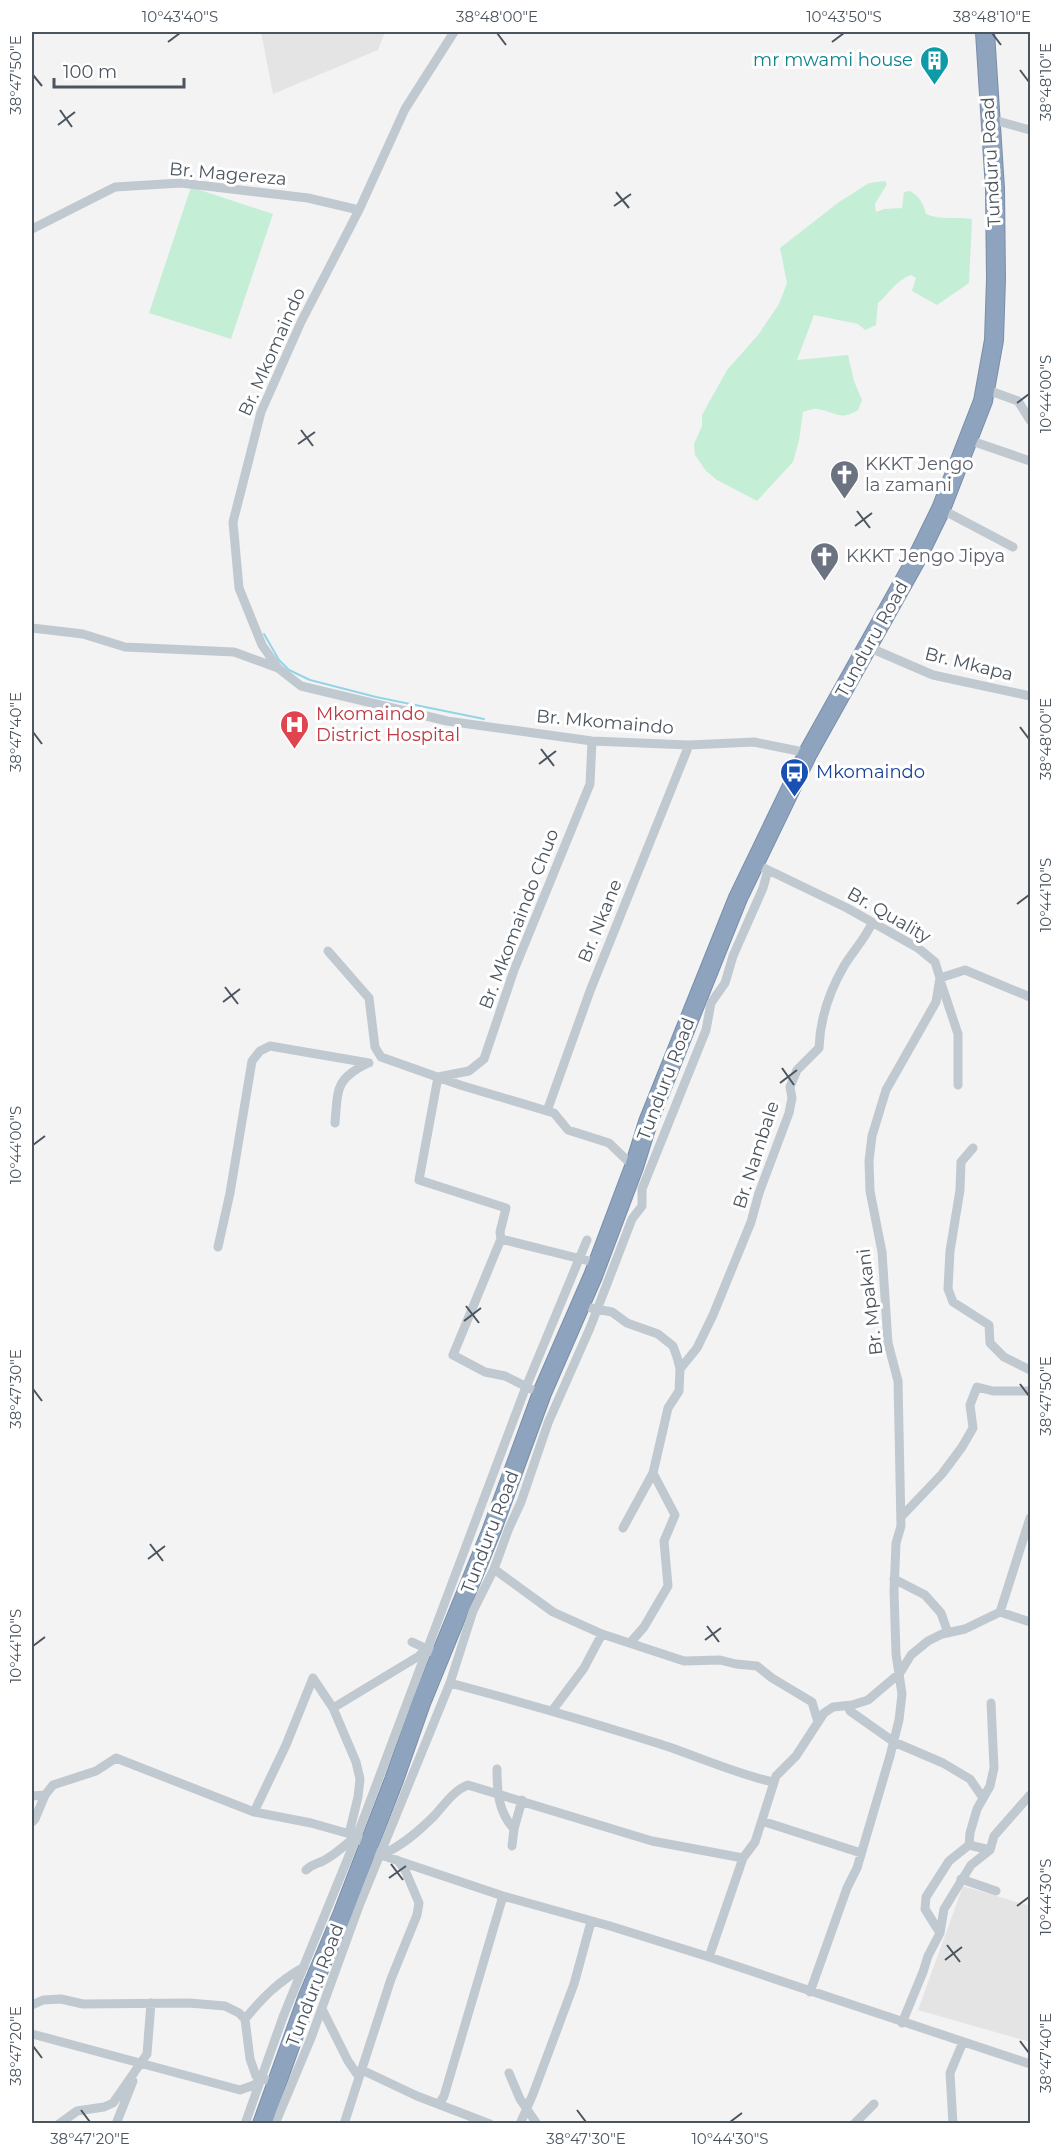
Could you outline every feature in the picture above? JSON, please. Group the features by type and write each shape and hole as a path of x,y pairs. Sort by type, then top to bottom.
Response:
{"highway":[{"name":"Tunduru Road","path":"262,2124 270,2081 308,1995 433,1652 491,1533 534,1390 588,1307 589,1261 634,1167 648,1122 738,898 761,867 808,753 917,558 941,509 983,401 993,340 996,279 995,189 985,32"}],"street":[{"name":"Br. Mkomaindo","path":"454,32 405,109 359,210 301,322 261,412 233,522 239,588 262,645 278,668 301,686 447,721 592,741 688,745 754,742 808,753"},
{"path":"990,118 1030,130"},
{"name":"Br. Magereza","path":"32,229 115,188 181,183 308,198 359,210"},
{"path":"985,389 1018,401 1030,420"},
{"path":"969,440 1030,461"},
{"path":"941,509 1013,548"},
{"path":"32,628 83,634 125,647 234,652 278,668"},
{"name":"Br. Mkapa","path":"868,647 933,675 1030,696"},
{"name":"Br. Mkomaindo Chuo","path":"438,1077 469,1071 484,1059 514,970 590,784 592,741"},
{"name":"Br. Nkane","path":"547,1111 594,981 688,745"},
{"path":"245,2124 270,2081 283,2017 304,1967 364,1843 450,1683 473,1611 494,1569 508,1528 521,1502 548,1423 590,1328 588,1307 632,1219 642,1206 642,1190 706,1030 711,1003 725,982 733,956 763,888 761,867"},
{"name":"Br. Quality","path":"761,867 847,908 918,948 935,962 958,1034 958,1085"},
{"name":"Br. Nambale","path":"680,1369 697,1348 713,1315 751,1222 759,1193 789,1113 792,1098 790,1087 797,1070 819,1048 820,1025 826,1005 844,966 867,935 872,923"},
{"path":"328,951 369,998 375,1047 381,1056 438,1077 554,1113 568,1130 609,1143 634,1167"},
{"path":"940,978 965,970 1030,997"},
{"name":"Br. Mpakani","path":"810,1992 861,1853 899,1720 902,1694 896,1654 894,1579 896,1543 901,1526 898,1381 888,1343 882,1252 870,1191 869,1161 872,1136 886,1090 936,1002 940,978"},
{"path":"218,1247 230,1193 252,1061 260,1051 270,1046 369,1063"},
{"path":"335,1123 339,1085 351,1071 381,1056"},
{"path":"438,1077 419,1180 506,1208 500,1232 501,1239 453,1354 484,1372 505,1376 534,1390 589,1261 587,1240"},
{"path":"973,1148 961,1162 960,1190 950,1251 948,1289 952,1302 989,1325 990,1343 1004,1357 1030,1370"},
{"path":"501,1239 589,1261"},
{"path":"588,1307 612,1312 627,1323 658,1334 673,1346 680,1369 679,1391 668,1408 653,1473 623,1528"},
{"path":"901,1517 942,1474 962,1447 973,1428 970,1405 977,1387 993,1391 1030,1391"},
{"path":"630,1643 644,1627 668,1586 664,1541 675,1515 653,1473"},
{"path":"1000,1612 1030,1518"},
{"path":"494,1569 553,1612 603,1634 684,1661 720,1660 757,1666 772,1678 812,1702 833,1707 848,1706 868,1700 900,1673 911,1655 928,1641 965,1629 1000,1612 1030,1622"},
{"path":"894,1579 925,1595 941,1613 948,1633"},
{"path":"552,1711 584,1668 603,1634"},
{"path":"412,1642 433,1652"},
{"path":"333,1708 419,1656 433,1652"},
{"path":"254,1812 286,1745 313,1678 333,1708 356,1762 360,1779 358,1797 364,1843 359,1906 292,2087 275,2124"},
{"path":"450,1683 552,1711 773,1782"},
{"path":"812,1702 818,1722"},
{"path":"940,1933 925,1909 927,1897 949,1861 969,1845 977,1809 990,1786 994,1768 991,1703"},
{"path":"848,1706 849,1711 894,1742 943,1763 970,1779 983,1798"},
{"path":"708,1957 743,1858 755,1842 776,1776 796,1756 824,1713 833,1707"},
{"path":"32,1822 45,1795 53,1785 96,1771 116,1758 254,1812 311,1823 364,1843 397,1860 503,1896 708,1957 1030,2064"},
{"path":"497,1769 498,1794 502,1813 514,1829"},
{"path":"306,1870 312,1863 364,1843 396,1848 412,1836 462,1787 468,1785 652,1841 743,1858"},
{"path":"32,1796 45,1795"},
{"path":"902,2022 928,1956 940,1933 944,1909 971,1865 990,1850 994,1836 1030,1795"},
{"path":"512,1846 522,1800"},
{"path":"762,1821 861,1853"},
{"path":"969,1845 990,1850"},
{"path":"344,2124 391,1979 417,1916 419,1903 405,1870 397,1860"},
{"path":"961,1879 996,1890"},
{"path":"439,2104 444,2096 503,1896"},
{"path":"520,2124 574,1984 591,1922"},
{"path":"245,2019 282,1979 304,1967"},
{"path":"32,2004 43,2000 61,1999 83,2004 189,2003 225,2006 245,2019 250,2060 256,2076 270,2081"},
{"path":"59,2124 77,2111 104,2107 113,2103 147,2054 151,2003"},
{"path":"322,2009 360,2074 490,2124"},
{"path":"32,2034 240,2090 270,2081"},
{"path":"953,2124 950,2073 963,2042"},
{"path":"116,2124 140,2064"},
{"path":"509,2073 537,2124"},
{"path":"854,2124 874,2104"}],"shaded area":[{"path":"261,32 385,32 378,50 273,94"},
{"path":"963,1886 1030,1906 1030,2042 918,2010"}],"green space":[{"path":"885,181 887,184 875,204 876,212 902,208 904,192 910,191 921,201 926,214 972,219 969,283 937,305 912,291 916,278 911,275 897,284 878,303 876,325 865,330 858,324 814,315 797,360 848,355 854,381 862,400 858,410 847,415 815,409 803,412 793,462 757,501 717,480 706,471 695,455 694,444 702,426 702,415 727,370 758,335 779,304 787,283 780,248 839,202 869,183"},
{"path":"191,187 273,214 231,339 149,313"}],"waterway":[{"path":"264,634 279,660 289,670 310,680 376,697 484,719"}],"place":[{"name":"mr mwami house","path":"934,86"},
{"name":"KKKT Jengo la zamani","path":"844,500"},
{"name":"KKKT Jengo Jipya","path":"825,582"},
{"name":"Mkomaindo District Hospital","path":"295,750"},
{"name":"Mkomaindo","path":"795,798"}]}
